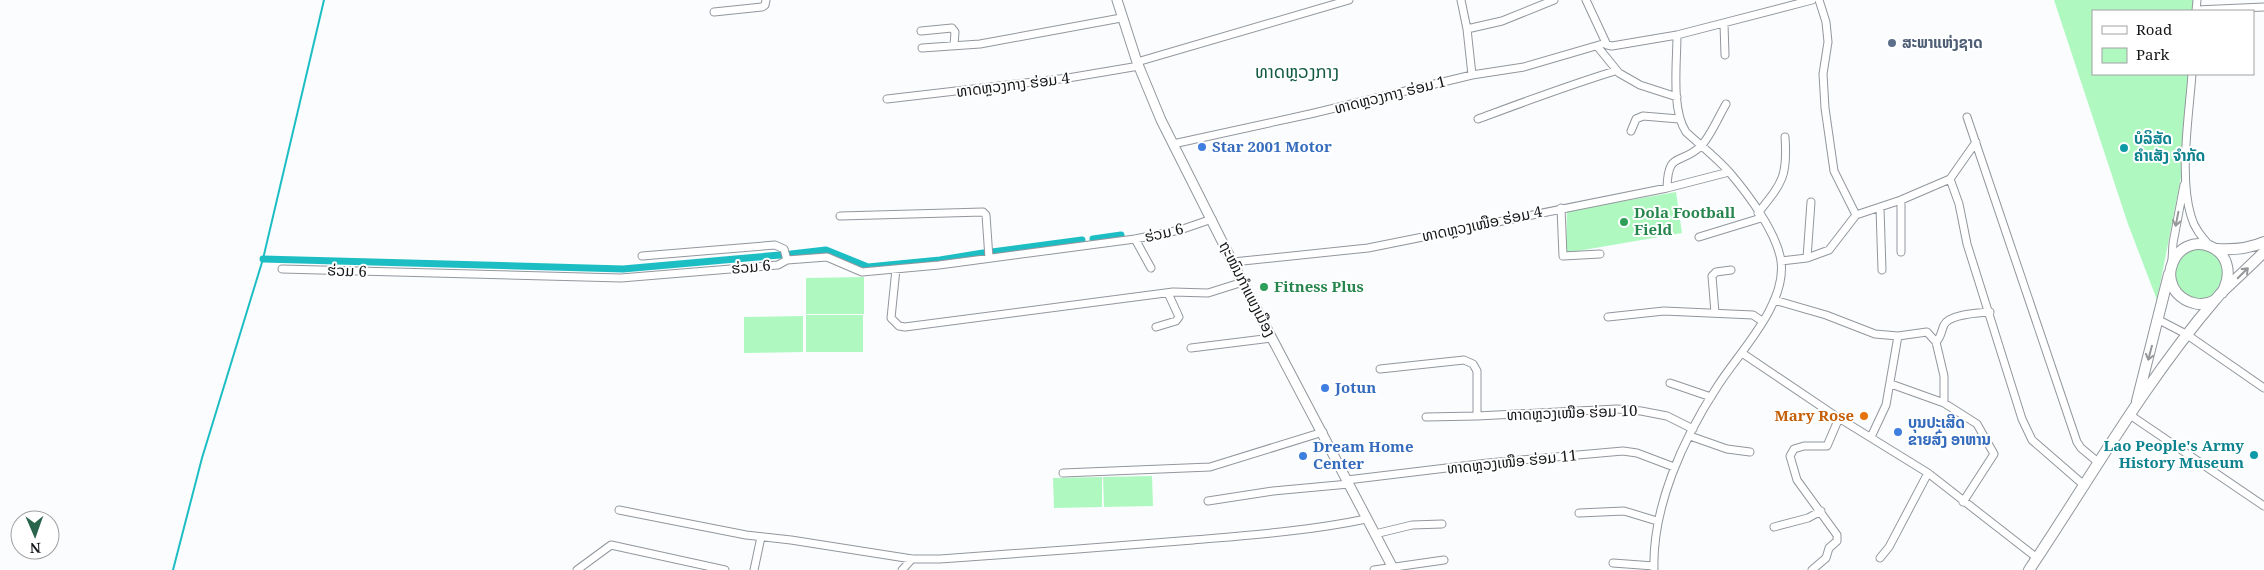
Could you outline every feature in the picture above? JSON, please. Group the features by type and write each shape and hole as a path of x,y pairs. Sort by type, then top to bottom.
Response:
{"highway":[{"path":"2133,411 2159,320 2171,267 2180,251 2197,244 2213,247 2252,247 2264,242"},
{"path":"2171,267 2173,289 2182,299 2192,303 2204,304 2218,296 2227,282 2229,272 2225,258 2213,247"},
{"path":"2029,570 2186,334 2218,296 2264,252"}],"main road":[{"name":"ຖະໜົນກຳແພງເມືອງ","path":"1117,0 1138,64 1173,144 1366,519 1394,569"}],"street":[{"path":"714,12 762,7 766,5 766,0"},
{"name":"ທາດຫຼວງກາງ ຮ່ອມ 4","path":"887,99 1068,78 1138,64 1349,0"},
{"path":"1462,0 1468,29 1472,75"},
{"path":"1468,29 1502,21 1554,0"},
{"path":"1586,0 1607,45 1615,46 1677,35 1812,0"},
{"path":"1819,0 1826,22 1828,42 1823,74 1825,108 1834,171 1856,216"},
{"path":"2213,10 2264,7"},
{"path":"922,48 980,44 1122,18"},
{"path":"1724,24 1725,55"},
{"path":"921,32 952,28 955,32 954,45"},
{"path":"1613,563 1654,568 1654,540 1657,520 1674,467 1711,397 1742,353 1774,300 1779,280 1780,261 1777,248 1760,216 1730,172 1686,132 1679,119 1677,35"},
{"name":"ທາດຫຼວງກາງ ຮ່ອມ 1","path":"1173,144 1310,114 1472,75 1524,67 1606,42"},
{"path":"1597,46 1615,71 1640,85 1677,97"},
{"path":"1478,120 1555,89 1615,71"},
{"path":"2171,267 2173,243 2186,175 2192,75"},
{"path":"1667,188 1667,169 1671,163 1701,146 1726,104"},
{"path":"1631,131 1636,119 1643,116 1679,119"},
{"path":"1967,117 2077,442 2099,463"},
{"path":"1699,237 1760,216 1782,181 1785,172 1785,137"},
{"path":"1780,261 1807,258 1829,250 1856,216 1901,200 1950,179 1976,142"},
{"name":"ທາດຫຼວງເໜືອ ຮ່ອມ 4","path":"1233,262 1368,248 1667,188 1730,172"},
{"path":"2186,175 2191,217 2198,232 2213,247"},
{"path":"1950,179 1959,204 1967,244 1990,312 2022,419 2032,440 2084,486"},
{"path":"1901,200 1901,252"},
{"path":"1807,258 1811,202"},
{"path":"1561,208 1563,256 1600,254"},
{"path":"1880,208 1882,270"},
{"path":"840,216 983,212 986,215 989,258"},
{"name":"ຮ່ວມ 6","path":"282,269 621,278 778,265 787,260 827,257 862,272 1135,239 1180,230 1212,219"},
{"path":"1135,239 1151,268"},
{"path":"642,256 775,244 784,249 787,260"},
{"path":"896,269 891,318 894,323 904,327 1168,293 1208,293 1243,282"},
{"path":"1715,313 1712,276 1716,272 1731,270"},
{"path":"1156,327 1176,321 1179,317 1168,293"},
{"path":"1774,300 1826,314 1875,334 1898,336 1927,332 1936,342 1944,376 1944,403"},
{"path":"1608,317 1664,312 1715,313 1753,315 1762,321"},
{"path":"1936,342 1941,337 1944,325 1948,321 1961,316 1990,312"},
{"path":"2159,320 2186,334 2264,388"},
{"path":"1871,437 1886,405 1898,336"},
{"path":"1191,348 1272,338"},
{"path":"1742,353 1839,418 1928,473 1963,502 2038,558"},
{"path":"1380,369 1464,360 1473,364 1477,371 1477,416"},
{"path":"1670,382 1711,397"},
{"path":"1891,384 1944,403 1976,424 1994,454 1963,502"},
{"name":"ທາດຫຼວງເໜືອ ຮ່ອມ 10","path":"1426,417 1617,409 1641,410 1667,416 1692,432 1727,449 1750,452"},
{"path":"2133,411 2264,506"},
{"path":"1812,570 1826,558 1828,548 1838,538 1821,511 1805,493 1797,480 1790,456 1794,449 1799,447 1827,446 1839,418"},
{"path":"1063,473 1191,469 1210,466 1322,432"},
{"name":"ທາດຫຼວງເໜືອ ຮ່ອມ 11","path":"1208,501 1488,463 1623,451 1637,453 1674,467"},
{"path":"1880,558 1888,547 1928,473"},
{"path":"619,510 761,537 912,559 940,559 1290,532 1329,527 1366,519"},
{"path":"1579,513 1624,511 1657,520"},
{"path":"1774,527 1808,518 1821,511"},
{"path":"1376,534 1412,525 1442,524"},
{"path":"754,570 761,537"},
{"path":"577,570 610,545 725,570"},
{"path":"902,570 912,559"},
{"path":"1374,570 1394,569 1444,560"}],"green space":[{"path":"2054,0 2193,0 2193,10 2092,10 2092,75 2188,75 2184,162 2157,300 2128,224"},
{"name":"Dola Football Field","path":"1676,192 1682,233 1566,253 1567,211"},
{"path":"2196,246 2216,250 2226,272 2214,299 2193,302 2174,288 2174,262"},
{"path":"864,277 864,314 806,314 806,278"},
{"path":"806,315 863,315 863,352 806,352"},
{"path":"803,316 803,352 744,353 744,317"},
{"path":"1152,476 1153,506 1104,507 1103,477"},
{"path":"1102,477 1102,507 1054,508 1053,478"}],"waterway":[{"path":"173,570 202,458 263,259 324,0"},
{"path":"1093,239 1121,235"},
{"path":"992,252 1082,240"},
{"path":"791,254 826,250 868,267 940,260 983,253"},
{"path":"263,259 623,269 780,255"}],"place":[{"name":"ສະພາແຫ່ງຊາດ","path":"1892,43"},
{"name":"Star 2001 Motor","path":"1202,147"},
{"name":"ບໍລິສັດ ຄຳເສັງ ຈຳກັດ","path":"2124,148"},
{"name":"Dola Football Field","path":"1624,222"},
{"name":"Fitness Plus","path":"1264,287"},
{"name":"Jotun","path":"1325,388"},
{"name":"Mary Rose","path":"1864,416"},
{"name":"ບຸນປະເສີດ ຂາຍສົ່ງ ອາຫານ","path":"1898,432"},
{"name":"Lao People's Army History Museum","path":"2254,455"},
{"name":"Dream Home Center","path":"1303,456"}],"district":[{"name":"ທາດຫຼວງກາງ","path":"1297,72"}]}
